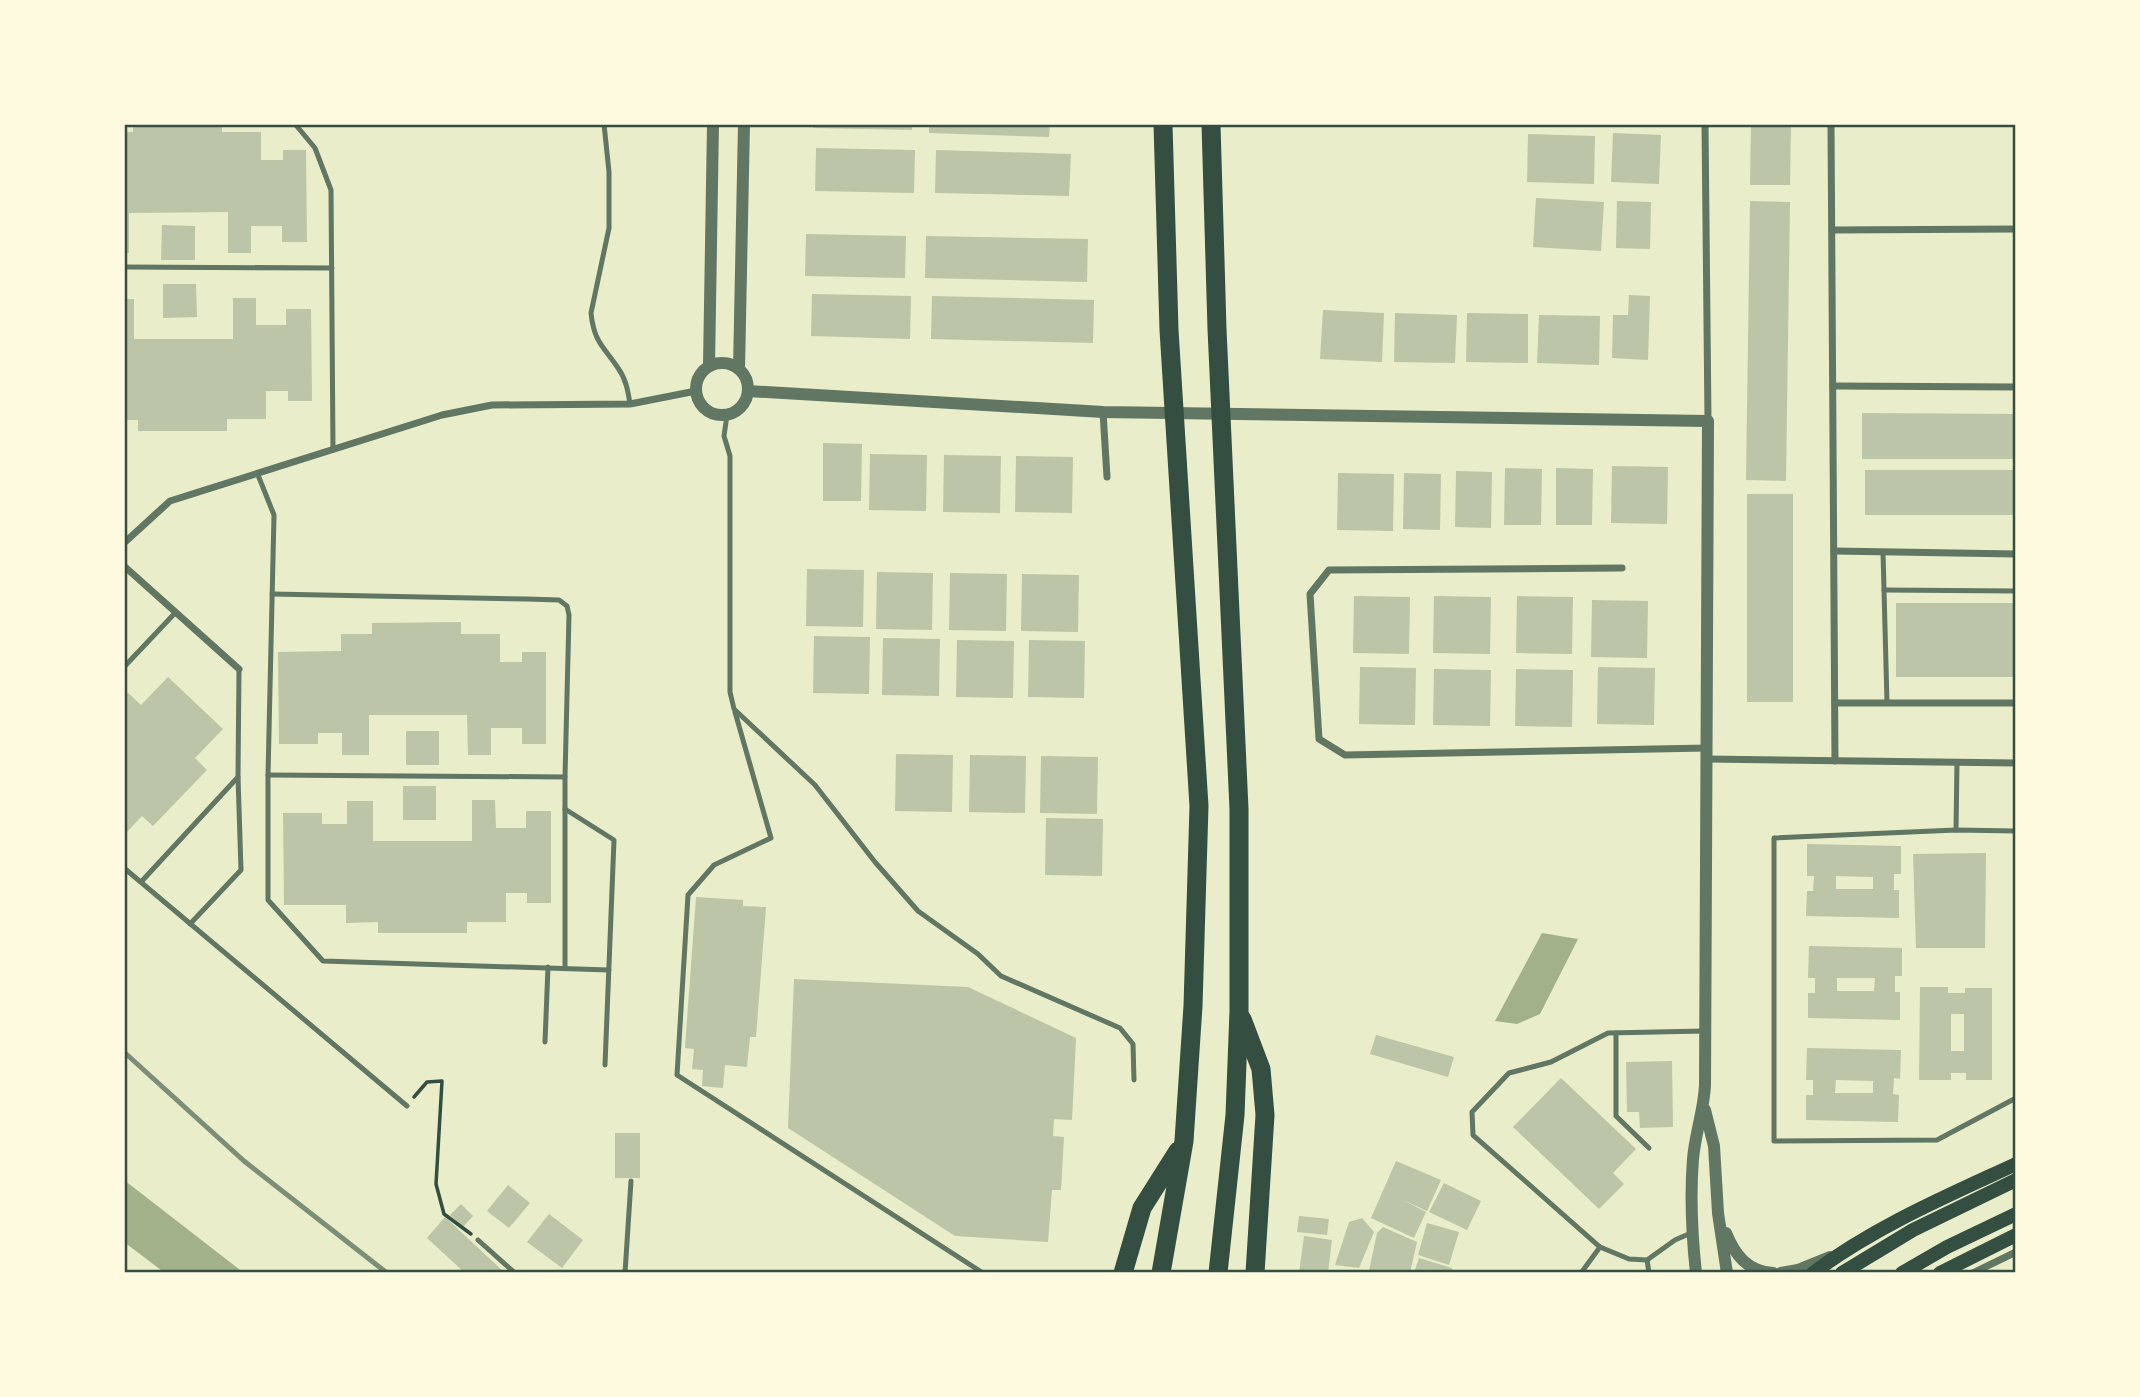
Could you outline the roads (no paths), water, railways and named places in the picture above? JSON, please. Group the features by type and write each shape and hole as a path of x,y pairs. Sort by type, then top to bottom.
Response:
{"highway":[{"path":"1161,1273 1184,1141 1194,1006 1199,806 1170,330 1163,124"},
{"path":"1211,124 1217,329 1239,809 1239,1012 1235,1115 1218,1273"},
{"path":"1239,1012 1261,1069 1265,1115 1255,1273"},
{"path":"1123,1273 1142,1208 1184,1141"}],"main road":[{"path":"1813,1273 1841,1252 1902,1219 2016,1164"},
{"path":"1862,1241 1838,1265 1840,1273 1913,1230 2016,1180"},
{"path":"1902,1273 1947,1247 2016,1214"},
{"path":"1940,1273 2016,1235"}],"street":[{"path":"709,366 713,124"},
{"path":"739,369 744,124"},
{"path":"1696,1273 1693,1158 1704,1105 1706,1031 1708,421 1705,124"},
{"path":"1831,124 1835,761"},
{"path":"1833,230 2016,229"},
{"path":"724,363 739,369 747,380 748,391 741,408 727,415 711,414 699,402 696,391 698,378 709,366 724,363"},
{"path":"1833,386 2016,387"},
{"path":"124,543 170,501 442,415 492,405 631,404 696,391"},
{"path":"748,391 1104,412 1708,421"},
{"path":"1104,412 1107,477"},
{"path":"1834,551 2016,554"},
{"path":"124,566 239,668"},
{"path":"1622,568 1329,570 1310,594 1319,739 1345,755 1677,751 1835,761 2016,763"},
{"path":"1835,704 2016,703"},
{"path":"1704,1105 1714,1146 1718,1213 1727,1273"},
{"path":"1718,1213 1732,1248 1741,1259 1751,1268 1773,1273"},
{"path":"1781,1273 1798,1270 1841,1252"},
{"path":"1973,1273 2016,1252"}],"lane":[{"path":"295,124 315,148 331,190 333,451"},
{"path":"604,124 609,172 609,228 592,325 600,348 618,368 628,386 631,404"},
{"path":"124,267 332,268"},
{"path":"727,415 724,436 730,456 730,692 771,838 714,865 688,895 677,1075 983,1273"},
{"path":"258,475 274,515 268,900 323,961 609,970"},
{"path":"1883,552 1887,704"},
{"path":"1884,590 2016,591"},
{"path":"272,594 559,600 567,606 565,968"},
{"path":"124,667 176,612"},
{"path":"190,924 240,870 239,668"},
{"path":"734,709 815,785 875,862 918,911 978,954 1001,976 1120,1028 1133,1044 1134,1080"},
{"path":"1956,830 1957,762"},
{"path":"268,775 565,777"},
{"path":"141,882 238,777"},
{"path":"565,809 614,840 605,1065"},
{"path":"2016,831 1956,830 1774,838 1774,1141 1937,1140 2016,1098"},
{"path":"124,868 407,1106"},
{"path":"545,1042 548,967"},
{"path":"1693,1231 1647,1260 1629,1259 1600,1247 1473,1135 1472,1112 1508,1073 1551,1062 1608,1033 1706,1031"},
{"path":"1616,1033 1616,1116 1649,1148"},
{"path":"625,1273 631,1181"},
{"path":"478,1240 515,1273"},
{"path":"1581,1273 1600,1247"},
{"path":"1647,1260 1649,1273"}],"railway":[{"path":"124,1052 244,1161 387,1273"}]}
